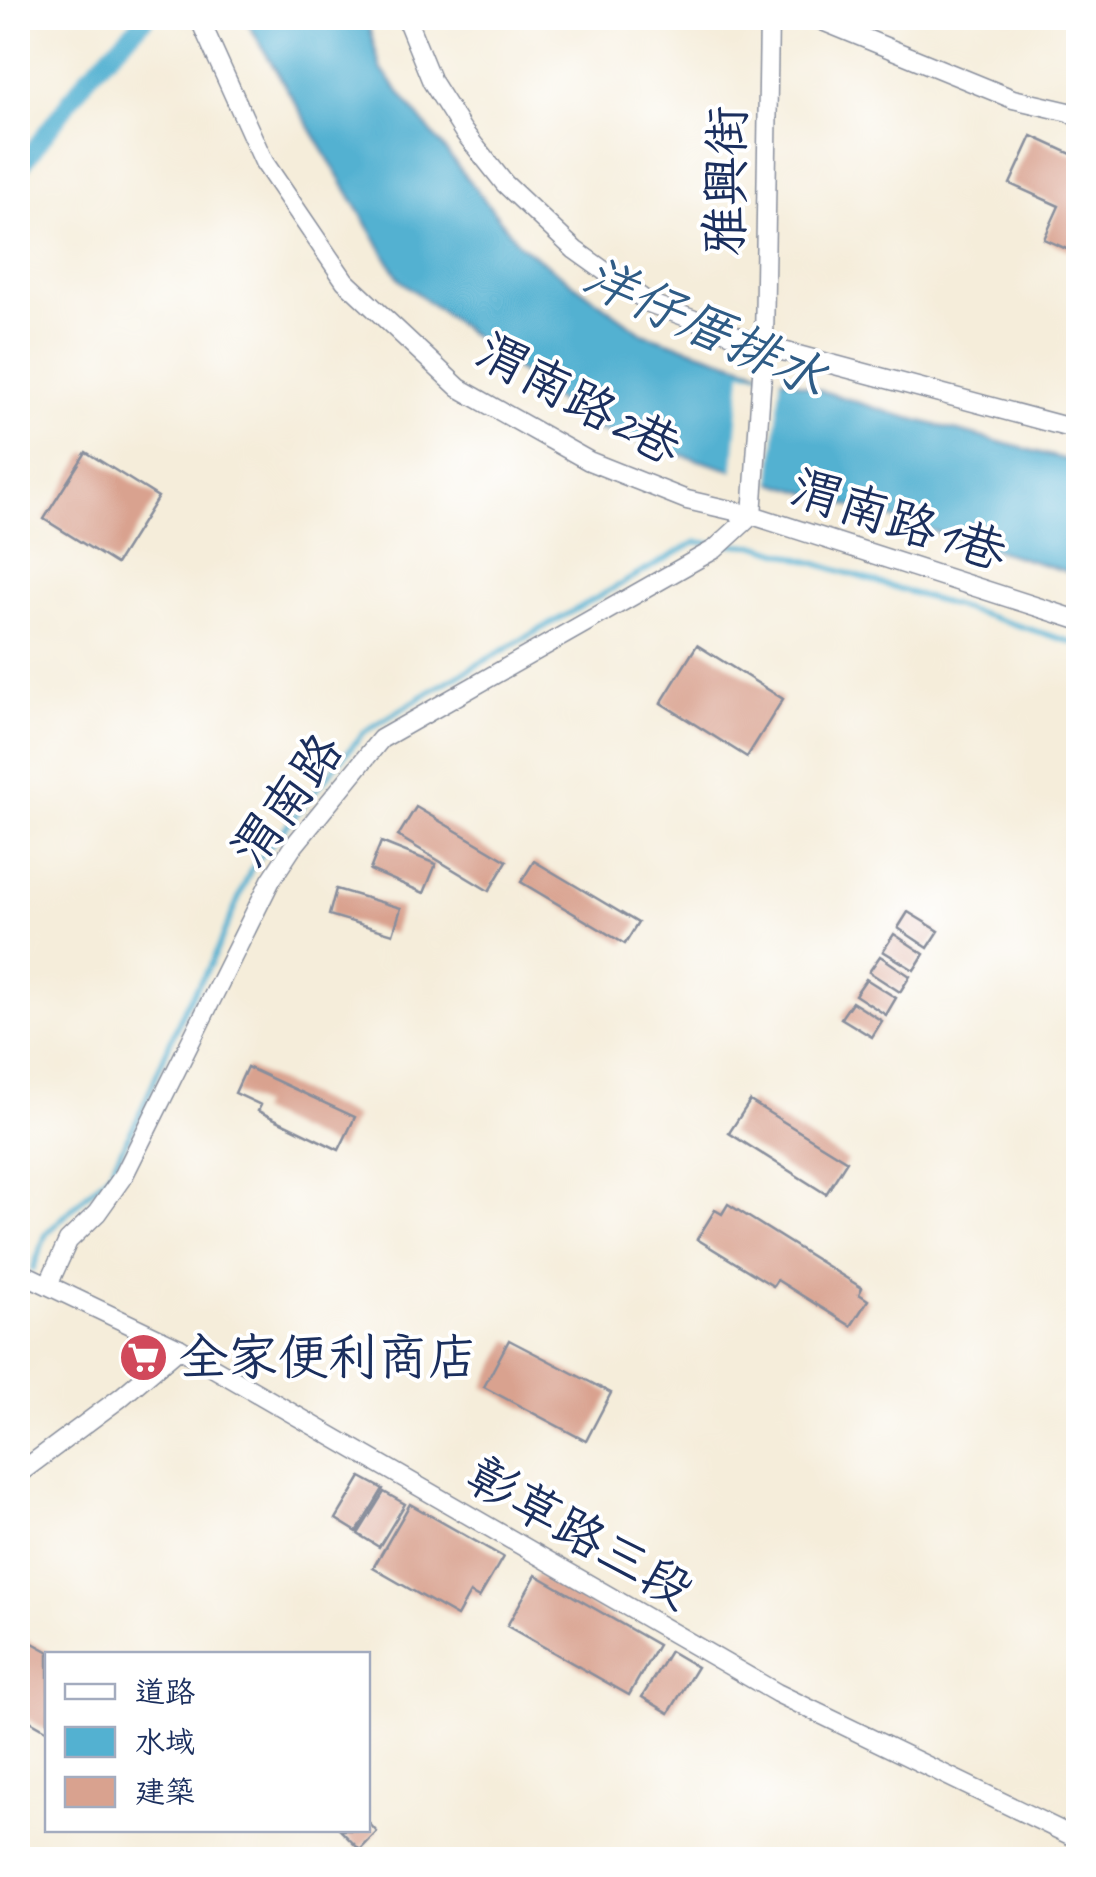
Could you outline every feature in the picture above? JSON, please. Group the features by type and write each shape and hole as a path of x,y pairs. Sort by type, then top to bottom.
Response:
{"street":[{"name":"渭南路2巷","path":"199,18 264,162 345,281 459,388 589,461 687,500 752,516"},
{"path":"406,18 432,82 463,131 505,184 611,278 649,303 764,346 1078,430"},
{"name":"雅興街","path":"752,516 764,346 768,18"},
{"path":"814,18 1013,100 1069,112 1078,118"},
{"name":"渭南路1巷","path":"752,516 1078,620"},
{"name":"渭南路","path":"48,1285 68,1241 98,1213 124,1175 271,880 292,848 381,739 716,549 752,516"},
{"name":"彰草路三段","path":"18,1271 179,1348 777,1692 1078,1840"},
{"path":"18,1474 120,1398 179,1348"}],"water":[{"path":"245,18 366,18 381,69 520,245 642,333 891,413 1078,463 1078,575 593,428 400,280"}],"pier":[{"path":"742,372 781,375 771,484 733,476"}],"building":[{"path":"1032,136 1078,157 1078,254 1044,239 1059,206 1010,184"},
{"path":"86,452 158,497 116,564 44,519"},
{"path":"697,645 783,699 747,757 661,703"},
{"path":"416,807 507,861 489,891 398,836"},
{"path":"381,842 436,864 424,893 370,870"},
{"path":"534,861 638,923 625,944 521,882"},
{"path":"336,889 401,908 393,934 329,915"},
{"path":"908,912 939,931 928,948 898,928"},
{"path":"894,934 924,954 914,970 883,951"},
{"path":"880,956 910,976 900,992 869,972"},
{"path":"866,979 896,998 886,1015 855,995"},
{"path":"852,1002 882,1021 872,1037 841,1018"},
{"path":"247,1067 355,1117 339,1150 258,1111 261,1105 235,1093"},
{"path":"750,1101 847,1161 826,1194 729,1133"},
{"path":"728,1204 862,1288 859,1294 868,1300 851,1326 777,1280 773,1286 697,1239 715,1210 722,1214"},
{"path":"509,1340 611,1393 586,1441 484,1387"},
{"path":"361,1477 383,1489 357,1532 336,1519"},
{"path":"384,1492 405,1504 379,1547 358,1534"},
{"path":"410,1504 503,1557 479,1598 470,1593 457,1616 373,1568"},
{"path":"536,1575 658,1645 629,1695 507,1626"},
{"path":"18,1635 49,1652 45,1652 45,1729 18,1714"},
{"path":"670,1651 697,1667 669,1713 642,1697"},
{"path":"370,1824 377,1832 360,1850 342,1832 370,1832"}],"waterway":[{"path":"18,170 90,74 146,18"},
{"path":"33,1269 46,1234 109,1173 138,1118 185,1007 211,964 251,869 364,732 696,542 712,543"},
{"path":"728,544 759,546 1078,644"}],"place":[{"name":"全家便利商店","path":"143,1357"}],"water label":[{"name":"洋仔厝排水","path":"705,327"}]}
